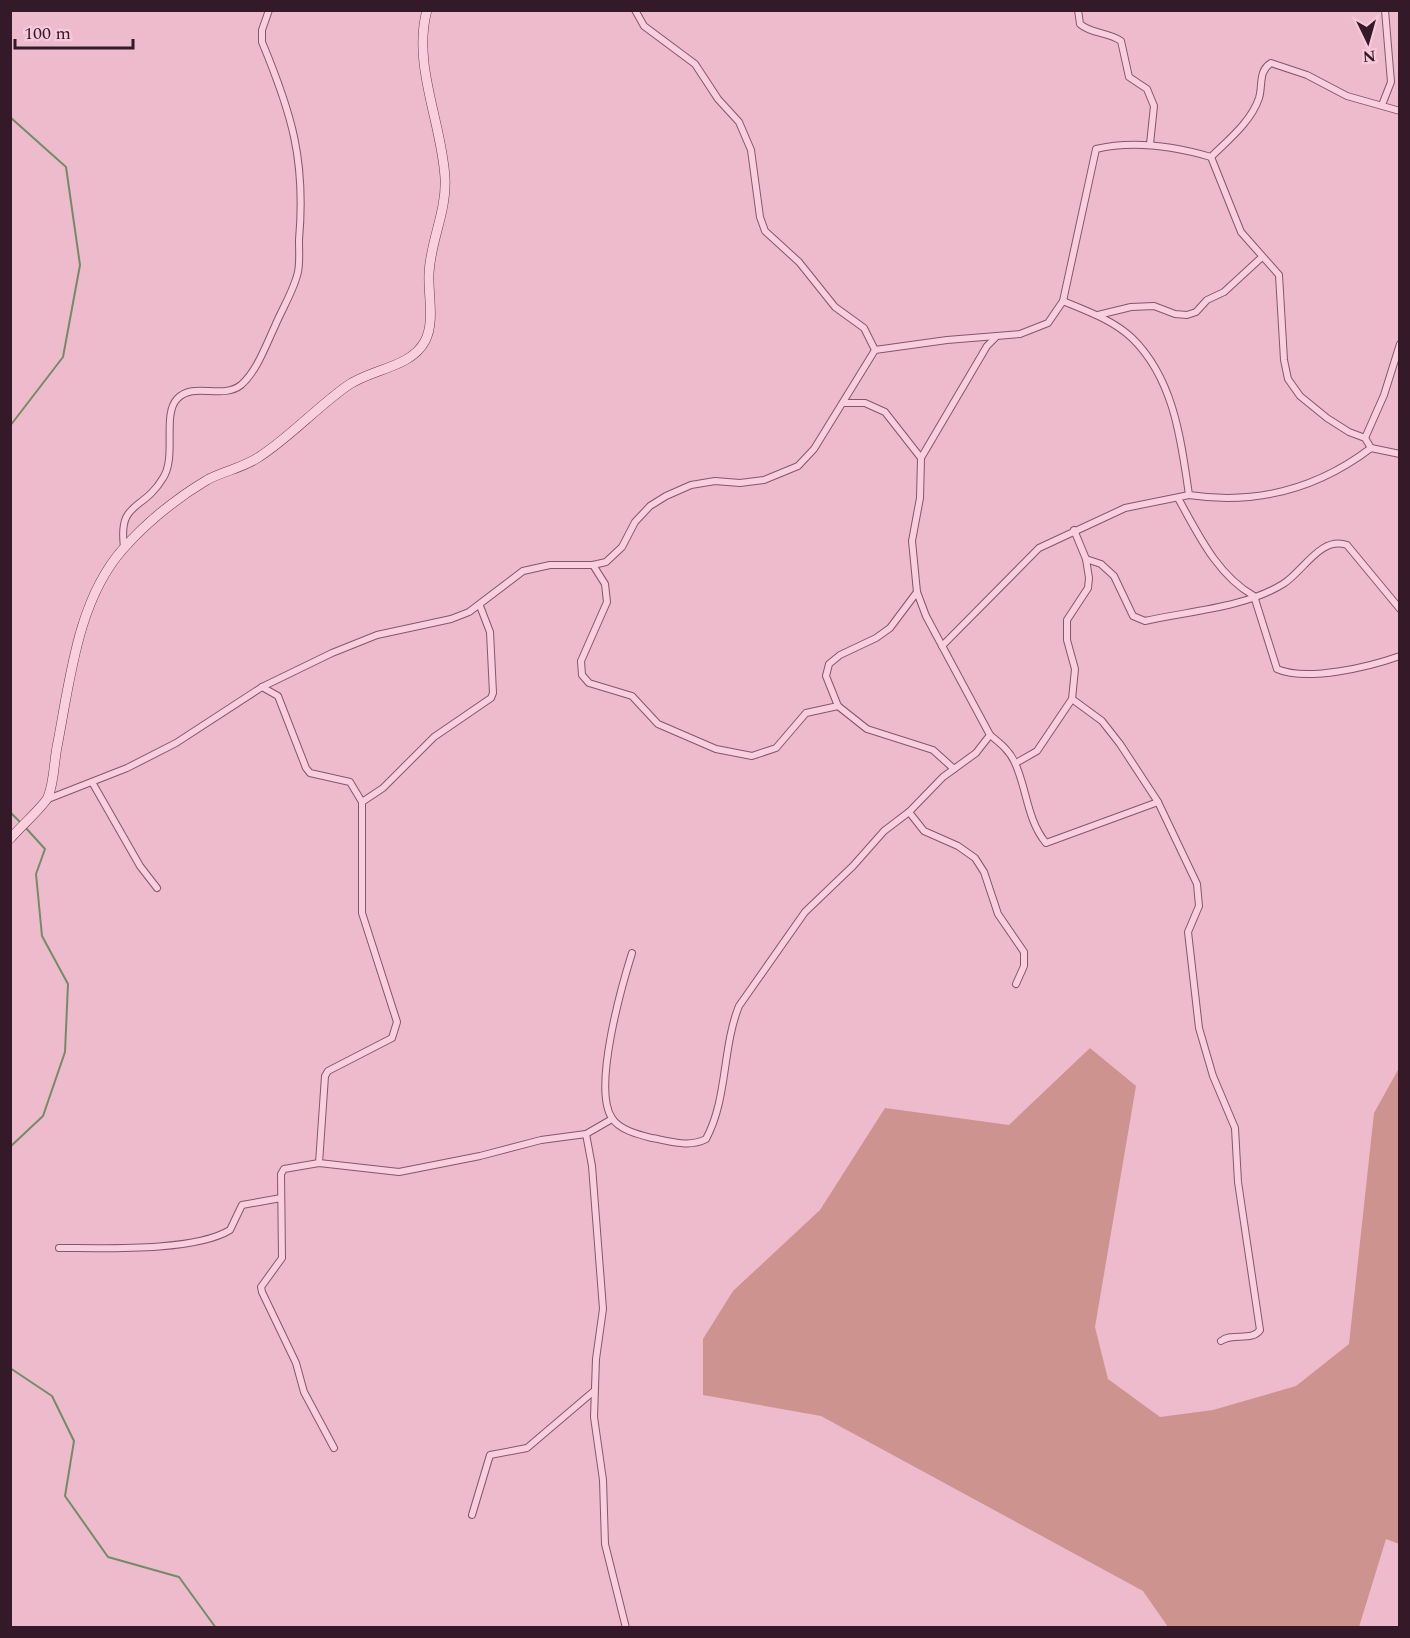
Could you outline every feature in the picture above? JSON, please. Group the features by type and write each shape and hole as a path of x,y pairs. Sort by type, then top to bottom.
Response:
{"street":[{"path":"124,548 121,527 125,516 164,477 169,463 171,411 177,399 190,391 231,391 242,383 261,357 298,272 303,203 300,161 293,123 262,42 262,30 269,10"},
{"path":"48,799 73,670 90,607 105,572 124,548 198,486 257,458 347,386 364,376 405,360 419,350 426,340 430,324 430,255 443,204 445,180 423,42 427,10"},
{"path":"635,10 644,26 695,64 718,99 740,122 751,150 760,217 765,231 799,262 835,307 864,328 875,350"},
{"path":"1077,10 1080,24 1085,29 1114,36 1120,41 1130,77 1147,89 1154,106 1150,144"},
{"path":"1382,105 1391,82 1385,10"},
{"path":"1211,157 1244,124 1258,98 1262,72 1271,63 1307,75 1347,96 1400,111"},
{"path":"875,350 947,340 1020,334 1047,323 1063,301 1094,151 1100,148 1150,144 1178,148 1211,157"},
{"path":"1211,157 1241,232 1279,275 1284,360 1288,379 1300,396 1327,418 1349,432 1365,438 1371,448 1400,454"},
{"path":"1098,315 1131,307 1154,306 1187,315 1196,312 1207,300 1224,292 1262,257"},
{"path":"1063,301 1098,315 1131,338 1157,370 1175,414 1189,495"},
{"path":"996,337 987,346 921,458 920,498 912,541 917,592 942,646 990,735 1006,749 1016,763 1030,811 1046,843 1158,802"},
{"path":"1365,438 1384,395 1400,344"},
{"path":"10,839 48,799 92,782 176,743 262,687 332,653 378,635 452,619 480,606 497,589 523,571 550,565 594,565 614,556 635,522 650,506 691,485 765,480 798,466 814,449 875,350"},
{"path":"843,403 865,403 885,412 921,458"},
{"path":"942,646 1039,548 1074,530 1125,508 1189,495 1218,500 1262,497 1294,490 1347,466 1371,448"},
{"path":"1178,498 1200,539 1223,571 1240,588 1254,596 1277,669 1286,673 1352,669 1400,656"},
{"path":"1016,763 1037,751 1072,699 1075,669 1066,629 1067,620 1088,588 1086,559 1074,530"},
{"path":"1086,559 1109,569 1133,616 1139,620 1203,609 1254,596 1284,584 1320,550 1340,542 1347,544 1400,609"},
{"path":"594,565 605,584 608,602 581,661 582,675 589,683 632,696 658,724 716,749 752,756 777,748 806,713 838,706"},
{"path":"917,592 890,628 876,638 840,655 829,664 826,675 838,706 867,729 933,750 954,769"},
{"path":"362,802 383,788 434,737 494,693 490,632 480,606"},
{"path":"262,687 278,696 306,768 310,772 350,782 362,802 362,913 397,1022 392,1038 328,1071 325,1076 319,1163"},
{"path":"1072,699 1102,721 1158,802 1197,884 1199,906 1188,932 1199,1028 1213,1076 1235,1128 1238,1182 1260,1330 1254,1335 1225,1338 1221,1341"},
{"path":"632,953 616,1002 608,1053 607,1105 612,1119 627,1130 684,1144 698,1144 706,1139 718,1105 733,1021 739,1006 805,912 884,831 909,812 954,769 976,753 990,735"},
{"path":"92,782 140,866 157,888"},
{"path":"909,812 924,831 958,846 975,858 984,872 998,914 1024,952 1024,966 1016,984"},
{"path":"334,1448 304,1392 296,1363 261,1287 282,1258 281,1174 284,1168 319,1163 399,1172 480,1156 541,1140 586,1134 612,1119"},
{"path":"586,1134 592,1166 603,1309 594,1391 594,1417 603,1480 605,1544 626,1628"},
{"path":"58,1248 115,1249 195,1241 230,1230 242,1205 281,1198"},
{"path":"472,1515 490,1455 527,1448 594,1391"}],"shaded area":[{"path":"1090,1048 1136,1086 1095,1327 1108,1379 1160,1417 1213,1410 1296,1386 1349,1344 1374,1113 1399,1068 1399,1544 1386,1539 1359,1627 1168,1627 1143,1591 821,1416 703,1395 703,1339 733,1291 820,1210 885,1108 1009,1125"}],"waterway":[{"path":"10,117 66,167 80,265 63,357 10,426"},
{"path":"10,812 21,823"},
{"path":"10,1147 43,1116 65,1052 68,984 42,936 36,874 45,849 25,827"},
{"path":"10,1368 52,1396 74,1441 65,1496 108,1557 179,1577 216,1628"}]}
